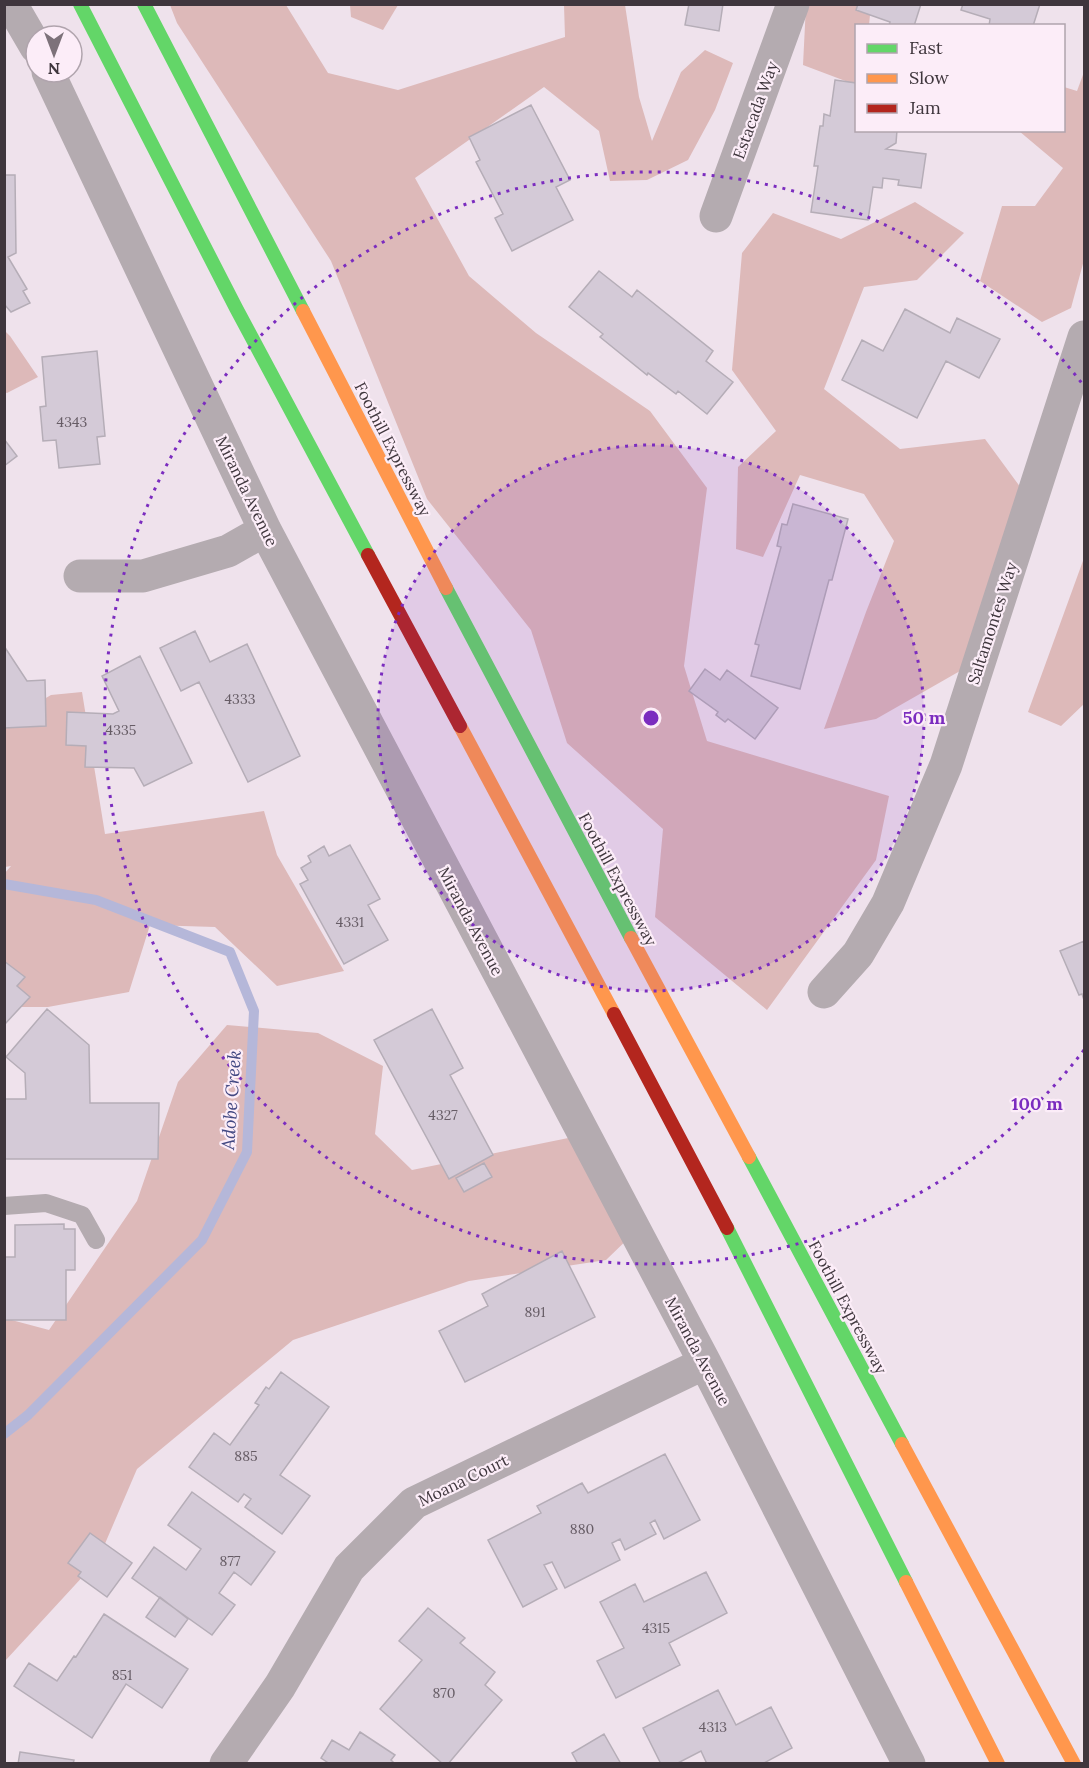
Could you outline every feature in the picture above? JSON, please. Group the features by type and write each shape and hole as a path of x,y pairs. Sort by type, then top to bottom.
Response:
{"highway":[{"path":"80,4 236,308 705,1184 998,1764"},
{"name":"Foothill Expressway","path":"144,4 507,706 1074,1764"}],"street":[{"path":"11,4 24,26"},
{"name":"Estacada Way","path":"716,216 794,4"},
{"name":"Miranda Avenue","path":"54,84 265,530 705,1363 909,1764"},
{"name":"Saltamontes Way","path":"824,992 858,954 888,903 946,765 1084,337"},
{"path":"80,576 143,576 228,551 265,530"},
{"name":"Moana Court","path":"226,1764 280,1686 349,1568 414,1503 705,1363"}],"lane":[{"path":"4,1206 46,1203 82,1215 96,1240"}],"shaded area":[{"path":"350,4 398,5 383,30 351,17"},
{"path":"170,5 286,5 328,73 398,90 565,37 564,5 625,5 639,97 652,141 681,72 705,50 733,63 715,110 688,160 647,180 610,181 599,131 544,87 415,178 469,276 536,333 650,411 707,488 684,666 707,741 889,796 876,860 767,1010 655,917 663,829 567,743 531,630 427,499 331,261 177,23"},
{"path":"806,5 871,5 869,24 855,24 855,85 803,65"},
{"path":"1084,72 1084,260 1071,308 1042,322 980,281 1002,206 1035,206 1063,168 1020,132 1065,132 1065,87 1077,91"},
{"path":"915,202 964,233 917,280 864,287 824,389 900,449 985,439 1021,488 960,671 876,719 824,729 894,541 864,494 800,475 763,557 736,549 738,467 776,431 732,370 742,253 773,213 841,239"},
{"path":"5,331 38,377 7,393 4,392"},
{"path":"1084,558 1084,704 1061,726 1028,712"},
{"path":"82,692 105,834 264,811 277,855 344,971 277,986 215,927 150,925 129,992 48,1007 5,1007 4,874 11,866 5,867 5,722 51,695"},
{"path":"227,1025 318,1033 383,1066 375,1134 412,1170 588,1134 635,1232 606,1260 469,1281 293,1340 137,1469 98,1560 5,1661 4,1318 49,1330 137,1201 178,1082"}],"building":[{"path":"689,4 723,4 719,31 685,25"},
{"path":"858,4 921,4 915,24 890,24 890,22 856,10"},
{"path":"963,4 1040,4 1034,24 989,24 990,19 961,10"},
{"path":"835,80 855,83 855,132 897,132 896,143 886,149 926,154 921,188 898,185 899,180 883,178 882,188 873,187 868,220 811,212 818,166 814,166 820,126 823,126 824,114 830,116"},
{"path":"531,105 570,180 556,187 573,220 512,251 495,218 503,214 476,162 480,160 469,137"},
{"path":"4,175 15,175 16,253 8,257 27,289 23,291 30,303 11,312 4,304"},
{"path":"599,271 632,297 637,290 713,351 706,361 733,382 707,414 678,391 676,394 648,373 647,375 600,337 603,334 569,307"},
{"path":"905,309 950,333 957,318 1000,339 979,378 946,361 917,418 842,380 862,340 883,351"},
{"path":"97,351 105,436 97,437 100,464 59,468 56,440 43,441 40,407 46,406 42,357"},
{"path":"4,439 17,456 4,466"},
{"path":"793,504 848,519 800,689 751,676 759,645 755,644 781,547 777,546 782,524 787,525"},
{"path":"195,631 210,662 247,644 300,756 248,782 199,682 181,691 160,648"},
{"path":"4,646 27,681 45,680 46,726 4,728"},
{"path":"140,656 192,763 144,786 134,768 85,767 86,746 66,745 67,712 113,714 119,711 102,676"},
{"path":"705,669 720,680 727,670 778,708 755,739 728,719 725,722 716,715 718,712 689,691"},
{"path":"350,845 380,899 368,905 388,940 344,964 300,884 308,880 301,868 311,862 308,856 324,846 329,856"},
{"path":"1084,941 1084,1000 1082,994 1079,995 1060,951"},
{"path":"4,961 25,977 17,986 30,997 4,1025"},
{"path":"47,1009 89,1045 90,1103 159,1103 158,1159 4,1159 4,1099 26,1099 25,1073 6,1057"},
{"path":"432,1009 463,1068 450,1075 493,1155 449,1179 374,1040"},
{"path":"484,1163 492,1177 464,1192 456,1178"},
{"path":"64,1224 64,1229 75,1229 75,1270 66,1270 66,1320 4,1320 4,1257 15,1257 15,1225"},
{"path":"562,1251 595,1317 465,1382 439,1331 488,1306 482,1294"},
{"path":"281,1372 329,1407 280,1475 310,1496 282,1534 245,1507 251,1499 244,1494 238,1502 189,1467 214,1433 230,1445 259,1405 255,1403 266,1387 269,1389"},
{"path":"665,1454 700,1520 664,1539 655,1520 650,1523 656,1534 625,1550 620,1539 612,1543 620,1560 565,1588 552,1562 544,1565 557,1589 523,1607 488,1540 541,1513 537,1506 582,1483 588,1493"},
{"path":"192,1492 275,1552 251,1585 234,1572 219,1593 235,1605 212,1635 132,1578 154,1547 186,1570 201,1549 168,1525"},
{"path":"90,1533 132,1563 107,1597 78,1576 81,1572 68,1563"},
{"path":"706,1572 727,1613 669,1643 680,1665 616,1698 597,1661 624,1648 600,1602 635,1584 644,1602"},
{"path":"160,1597 188,1619 175,1637 146,1617"},
{"path":"428,1608 465,1638 460,1643 495,1672 485,1685 502,1700 448,1764 443,1764 380,1709 422,1660 399,1641"},
{"path":"104,1614 188,1669 162,1708 126,1684 92,1738 14,1686 29,1663 57,1681"},
{"path":"718,1690 736,1725 771,1707 792,1748 762,1764 707,1764 701,1751 676,1764 661,1764 643,1728"},
{"path":"360,1732 395,1755 391,1760 395,1764 330,1764 321,1758 332,1740 349,1750"},
{"path":"604,1734 621,1764 578,1764 572,1753"},
{"path":"20,1752 74,1760 73,1764 18,1764"}],"waterway":[{"name":"Adobe Creek","path":"4,884 96,900 230,952 254,1011 247,1152 202,1240 28,1415 4,1434"}],"traffic: fast":[{"path":"80,4 236,308 368,555"},
{"path":"144,4 303,311"},
{"path":"446,588 631,938"},
{"path":"749,1157 902,1444"},
{"path":"727,1228 906,1582"}],"traffic: slow":[{"path":"303,311 446,588"},
{"path":"460,726 614,1014"},
{"path":"631,938 749,1157"},
{"path":"902,1444 1074,1764"},
{"path":"906,1582 998,1764"}],"traffic: jam":[{"path":"368,555 460,726"},
{"path":"614,1014 727,1228"}]}
